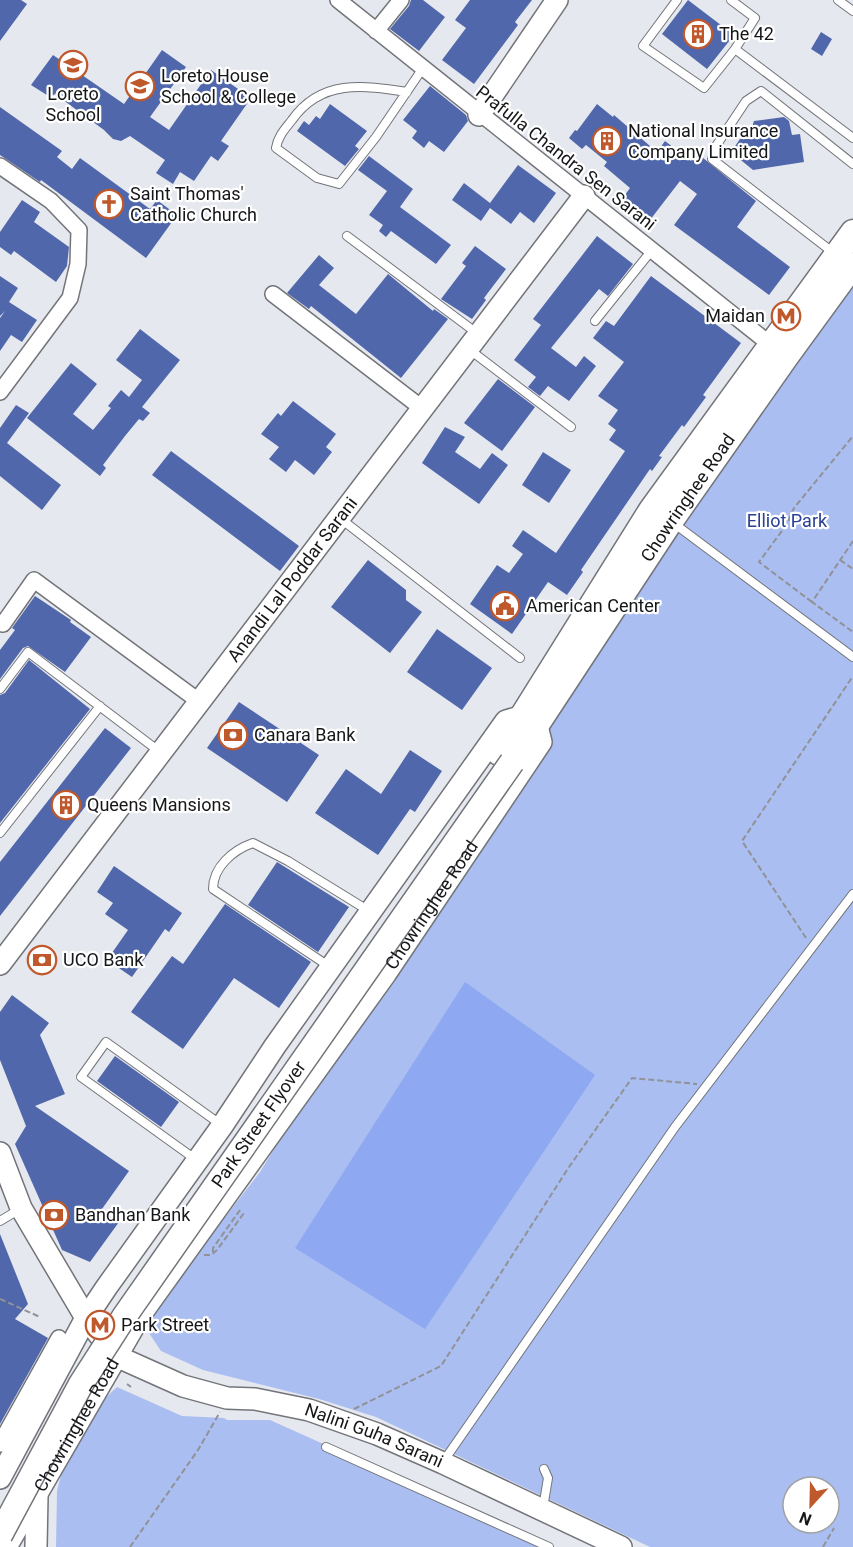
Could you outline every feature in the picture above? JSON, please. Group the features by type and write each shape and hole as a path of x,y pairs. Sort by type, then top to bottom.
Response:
{"main road":[{"path":"479,114 557,0"},
{"name":"Anandi Lal Poddar Sarani","path":"0,964 584,196"},
{"name":"Chowringhee Road","path":"530,721 651,510 759,378 845,260 853,232"},
{"name":"Chowringhee Road","path":"530,721 671,521 759,378 771,345 845,260"},
{"name":"Chowringhee Road","path":"1,1473 86,1318 222,1126 326,964 365,908 506,721 530,721"},
{"name":"Chowringhee Road","path":"6,1547 141,1314 386,973 540,742 530,721"},
{"name":"Park Street Flyover","path":"0,1535 81,1384 124,1317 530,721"},
{"name":"Park Street Flyover","path":"0,1504 70,1378 112,1310 404,893 506,757"},
{"path":"275,1046 276,1060 285,1071 298,1077 312,1076"},
{"path":"0,1153 21,1208 86,1318 116,1356"},
{"name":"Nalini Guha Sarani","path":"116,1356 183,1386 227,1398 255,1399 309,1410 376,1434 443,1462 621,1547"},
{"path":"1,1473 37,1495 36,1547"}],"street":[{"name":"Prafulla Chandra Sen Sarani","path":"338,0 771,345"},
{"path":"376,31 401,0"},
{"path":"0,166 51,201 79,230 78,264 70,298 0,392"},
{"path":"273,294 423,409"},
{"path":"3,624 34,580 200,702"},
{"path":"0,1444 60,1338"}],"lane":[{"path":"677,0 643,46 704,88 735,49 755,18 731,0"},
{"path":"838,0 853,11"},
{"path":"735,49 853,138"},
{"path":"407,92 366,86 324,93 310,99 297,112 277,139 276,148 317,178 339,184 407,92 423,68"},
{"path":"845,260 712,159 716,146 746,101 761,91 853,164"},
{"path":"347,236 571,427"},
{"path":"595,321 652,250"},
{"path":"340,518 520,658"},
{"path":"671,521 853,657"},
{"path":"0,689 28,652 161,753"},
{"path":"0,833 100,706"},
{"path":"326,964 213,889 213,878 221,864 243,846 254,843 365,908"},
{"path":"443,1462 675,1127 853,894"},
{"path":"196,1160 81,1077 106,1042 222,1126"},
{"path":"0,1221 21,1208"},
{"path":"326,1447 549,1547"},
{"path":"543,1510 548,1478 544,1469"}],"path":[{"path":"853,436 794,508 787,524 759,562 853,632"},
{"path":"812,602 853,541"},
{"path":"840,560 853,569"},
{"path":"812,948 742,841 853,675"},
{"path":"346,1413 441,1366 569,1167 632,1078 707,1085"},
{"path":"213,1252 213,1248 240,1210"},
{"path":"205,1255 211,1256 217,1250 244,1213"},
{"path":"0,1299 40,1317"},
{"path":"127,1384 131,1387"},
{"path":"130,1547 198,1450 227,1398"}],"green space":[{"name":"Maidan","path":"853,277 853,1547 650,1547 376,1417 319,1399 203,1370 161,1351 149,1333 153,1312 157,1305 260,1172 426,900 660,539"},
{"path":"117,1387 182,1416 227,1420 270,1420 553,1547 56,1547 57,1491 66,1456 87,1415"}],"shaded area":[{"path":"465,982 595,1075 425,1329 295,1248"}],"building":[{"path":"0,0 21,0 27,4 0,41"},
{"path":"411,0 423,0 445,17 419,51 390,29 409,6"},
{"path":"470,0 532,0 515,22 518,25 474,84 442,60 466,28 455,20"},
{"name":"The 42","path":"688,0 734,35 707,69 662,34"},
{"path":"821,32 832,39 822,56 811,49"},
{"path":"162,50 186,67 150,117 169,130 211,70 251,98 221,141 229,146 218,161 211,156 194,181 180,172 173,184 156,173 165,160 130,136 121,141 113,139 55,94 50,97 31,85 53,55 124,104"},
{"path":"430,86 466,115 468,121 444,152 429,141 424,148 412,138 417,131 403,120"},
{"path":"330,104 367,131 355,146 359,149 345,166 297,131 304,121 309,125 316,116 320,119"},
{"path":"597,104 613,117 614,115 657,152 665,141 691,161 697,153 756,201 737,227 790,267 769,295 674,225 697,194 680,181 650,220 622,199 630,188 604,166 607,162 586,145 582,149 569,138"},
{"name":"Saint Thomas' Catholic Church","path":"0,107 62,151 57,157 72,169 80,158 150,209 157,200 177,215 146,258 41,180 40,182 0,155"},
{"path":"784,117 789,121 792,135 800,134 804,162 753,170 731,152 740,139 748,139 754,121"},
{"path":"369,156 413,189 400,207 451,245 436,264 391,231 386,237 379,231 383,225 369,215 387,191 358,170"},
{"path":"518,165 556,193 534,223 520,212 511,224 490,208 481,221 452,200 464,183 490,203"},
{"path":"22,200 40,212 34,222 69,247 67,266 56,282 14,251 11,255 0,247 0,232"},
{"path":"597,236 633,264 608,296 599,289 551,348 576,367 584,356 596,366 569,401 548,386 540,396 528,387 536,377 514,360 541,325 533,319"},
{"path":"475,246 506,269 484,298 486,300 472,319 441,299 466,266 462,263"},
{"path":"319,255 334,268 319,285 356,314 388,274 433,311 434,309 448,319 401,378 311,306 309,309 287,293"},
{"path":"0,276 18,288 9,302 37,320 22,342 11,335 0,351 0,318 5,311 0,316"},
{"path":"651,276 741,343 703,395 706,397 659,456 662,457 652,471 650,469 581,570 583,572 567,595 548,582 512,634 470,604 497,565 509,573 523,554 512,546 523,530 556,553 625,451 609,440 616,430 608,424 618,410 598,396 624,362 593,338 606,321 614,326"},
{"path":"140,329 180,360 142,407 150,413 143,421 139,419 125,436 103,465 106,468 100,476 27,418 71,363 97,384 73,414 93,430 111,408 108,406 121,390 129,397 142,380 116,360"},
{"path":"498,379 535,407 502,451 464,423"},
{"path":"293,401 336,434 326,447 332,452 314,475 295,460 286,472 269,459 279,447 261,434 278,413 281,416"},
{"path":"16,405 29,413 7,443 61,485 42,510 0,476 0,428"},
{"path":"445,427 465,437 455,452 480,469 492,453 508,465 479,504 422,463"},
{"path":"171,451 299,546 280,571 152,475"},
{"path":"543,452 571,470 549,503 522,485"},
{"path":"368,560 406,590 406,600 422,612 390,653 331,607"},
{"path":"35,596 71,620 70,622 91,637 65,672 28,646 23,648 0,679 0,650 15,630 12,628"},
{"path":"437,629 492,668 462,710 407,672"},
{"path":"29,660 90,709 0,823 0,695 5,693"},
{"path":"239,702 319,755 287,802 207,748"},
{"name":"Queens Mansions","path":"105,728 131,748 0,916 0,862"},
{"path":"410,750 442,771 415,812 410,809 378,855 315,813 346,769 381,794"},
{"path":"277,862 349,907 318,952 248,905"},
{"path":"114,866 182,913 169,932 165,929 132,977 107,960 128,930 105,914 113,903 97,892"},
{"path":"225,904 311,962 279,1008 234,978 183,1049 131,1012 172,956 183,964"},
{"path":"12,995 49,1023 40,1035 65,1094 35,1106 129,1171 102,1209 119,1222 90,1262 62,1250 15,1144 26,1126 0,1060 0,1012"},
{"path":"115,1056 179,1102 161,1127 97,1081"},
{"path":"0,1234 28,1304 15,1319 48,1338 0,1424"}],"place":[{"name":"The 42","path":"698,34"},
{"name":"Loreto School","path":"73,65"},
{"name":"Loreto House School & College","path":"140,86"},
{"name":"National Insurance Company Limited","path":"607,141"},
{"name":"Saint Thomas' Catholic Church","path":"109,204"},
{"name":"Maidan","path":"786,316"},
{"name":"American Center","path":"505,606"},
{"name":"Canara Bank","path":"233,735"},
{"name":"Queens Mansions","path":"66,805"},
{"name":"UCO Bank","path":"42,960"},
{"name":"Bandhan Bank","path":"54,1215"},
{"name":"Park Street","path":"100,1325"}],"park label":[{"name":"Elliot Park","path":"787,521"}]}
